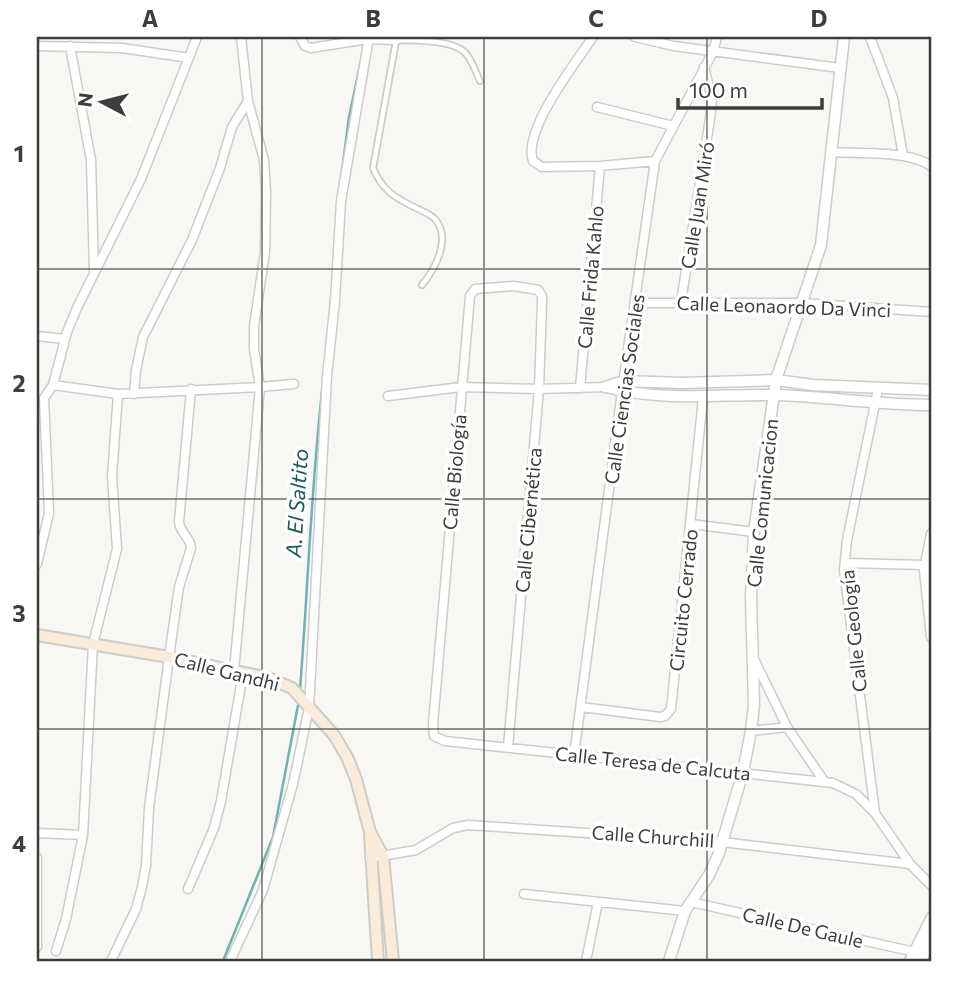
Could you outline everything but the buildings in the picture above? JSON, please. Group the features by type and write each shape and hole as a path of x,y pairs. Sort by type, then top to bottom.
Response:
{"main road":[{"name":"Calle Gandhi","path":"37,635 169,657 279,681 292,688 334,735 356,779 370,832 383,856 393,961"},
{"name":"Calle Gandhi","path":"370,832 378,961"}],"street":[{"path":"122,48 124,37"},
{"path":"37,564 48,513 41,398 53,385 65,339 77,308 141,179 197,37"},
{"path":"188,889 214,828 221,801 239,672 260,387 254,349 254,326 265,252 266,192 264,160 248,101 241,37"},
{"path":"300,37 305,46 311,48 368,38 396,39"},
{"path":"593,37 541,117 531,154 537,166 600,166 655,160"},
{"path":"635,37 713,52 840,68"},
{"name":"Calle Ciencias Sociales","path":"574,755 655,160 713,52 717,37"},
{"name":"Calle Comunicacion","path":"669,961 688,907 709,876 722,842 743,772 751,731 754,533 776,380 821,245 844,37"},
{"path":"870,37 893,98 903,156"},
{"path":"230,961 263,890 293,784 309,708 327,376 341,201 368,38"},
{"path":"37,46 49,41 70,47 122,48 189,58"},
{"path":"70,47 91,160 95,274"},
{"name":"Calle Juan Miró","path":"681,302 710,119 712,98 704,67"},
{"path":"134,394 143,337 192,240 211,194 232,127 248,101"},
{"path":"597,107 673,126"},
{"path":"832,152 903,156 922,160 932,167"},
{"name":"Calle Frida Kahlo","path":"580,388 600,166"},
{"name":"Calle Biología","path":"433,724 471,291 514,286 534,288 541,292"},
{"name":"Calle Cibernética","path":"508,747 538,390 541,292"},
{"name":"Calle Leonaordo Da Vinci","path":"636,303 802,303 932,312"},
{"path":"37,336 65,339"},
{"path":"388,396 461,387 538,390 776,380 813,385 932,390"},
{"path":"53,385 134,394 294,384"},
{"path":"623,386 703,398 774,395 873,404 932,405"},
{"path":"111,961 142,887 146,866 149,808 179,587 191,548 179,522 191,389"},
{"name":"Calle Geología","path":"878,389 847,540 845,563 875,813 910,864"},
{"path":"56,951 66,919 83,835 93,644 117,549 112,476 118,394"},
{"name":"Circuito Cerrado","path":"581,707 655,716 668,713 672,704 703,398"},
{"path":"691,524 754,533"},
{"path":"932,534 925,565 932,637"},
{"path":"845,563 925,565"},
{"path":"754,659 787,727 824,781"},
{"name":"Calle Teresa de Calcuta","path":"433,724 434,736 440,740 824,781 848,789 875,813"},
{"path":"751,731 787,727"},
{"name":"Calle Churchill","path":"370,858 416,850 453,828 464,825 722,842 910,864"},
{"path":"37,833 83,835"},
{"path":"37,858 37,947"},
{"path":"910,864 932,886"},
{"name":"Calle De Gaule","path":"524,894 598,902 688,907 919,959"},
{"path":"586,961 598,902"},
{"path":"919,959 932,917"},
{"path":"919,959 932,937"}],"lane":[{"path":"422,285 438,260 441,246 438,224 429,215 396,197 380,183 373,168 396,39 457,47 468,57 480,81"}],"waterway":[{"name":"A. El Saltito","path":"342,171 349,117 362,56"},
{"name":"A. El Saltito","path":"330,310 332,289"},
{"name":"A. El Saltito","path":"300,690 323,383"},
{"name":"A. El Saltito","path":"223,961 273,837 299,700"}]}
